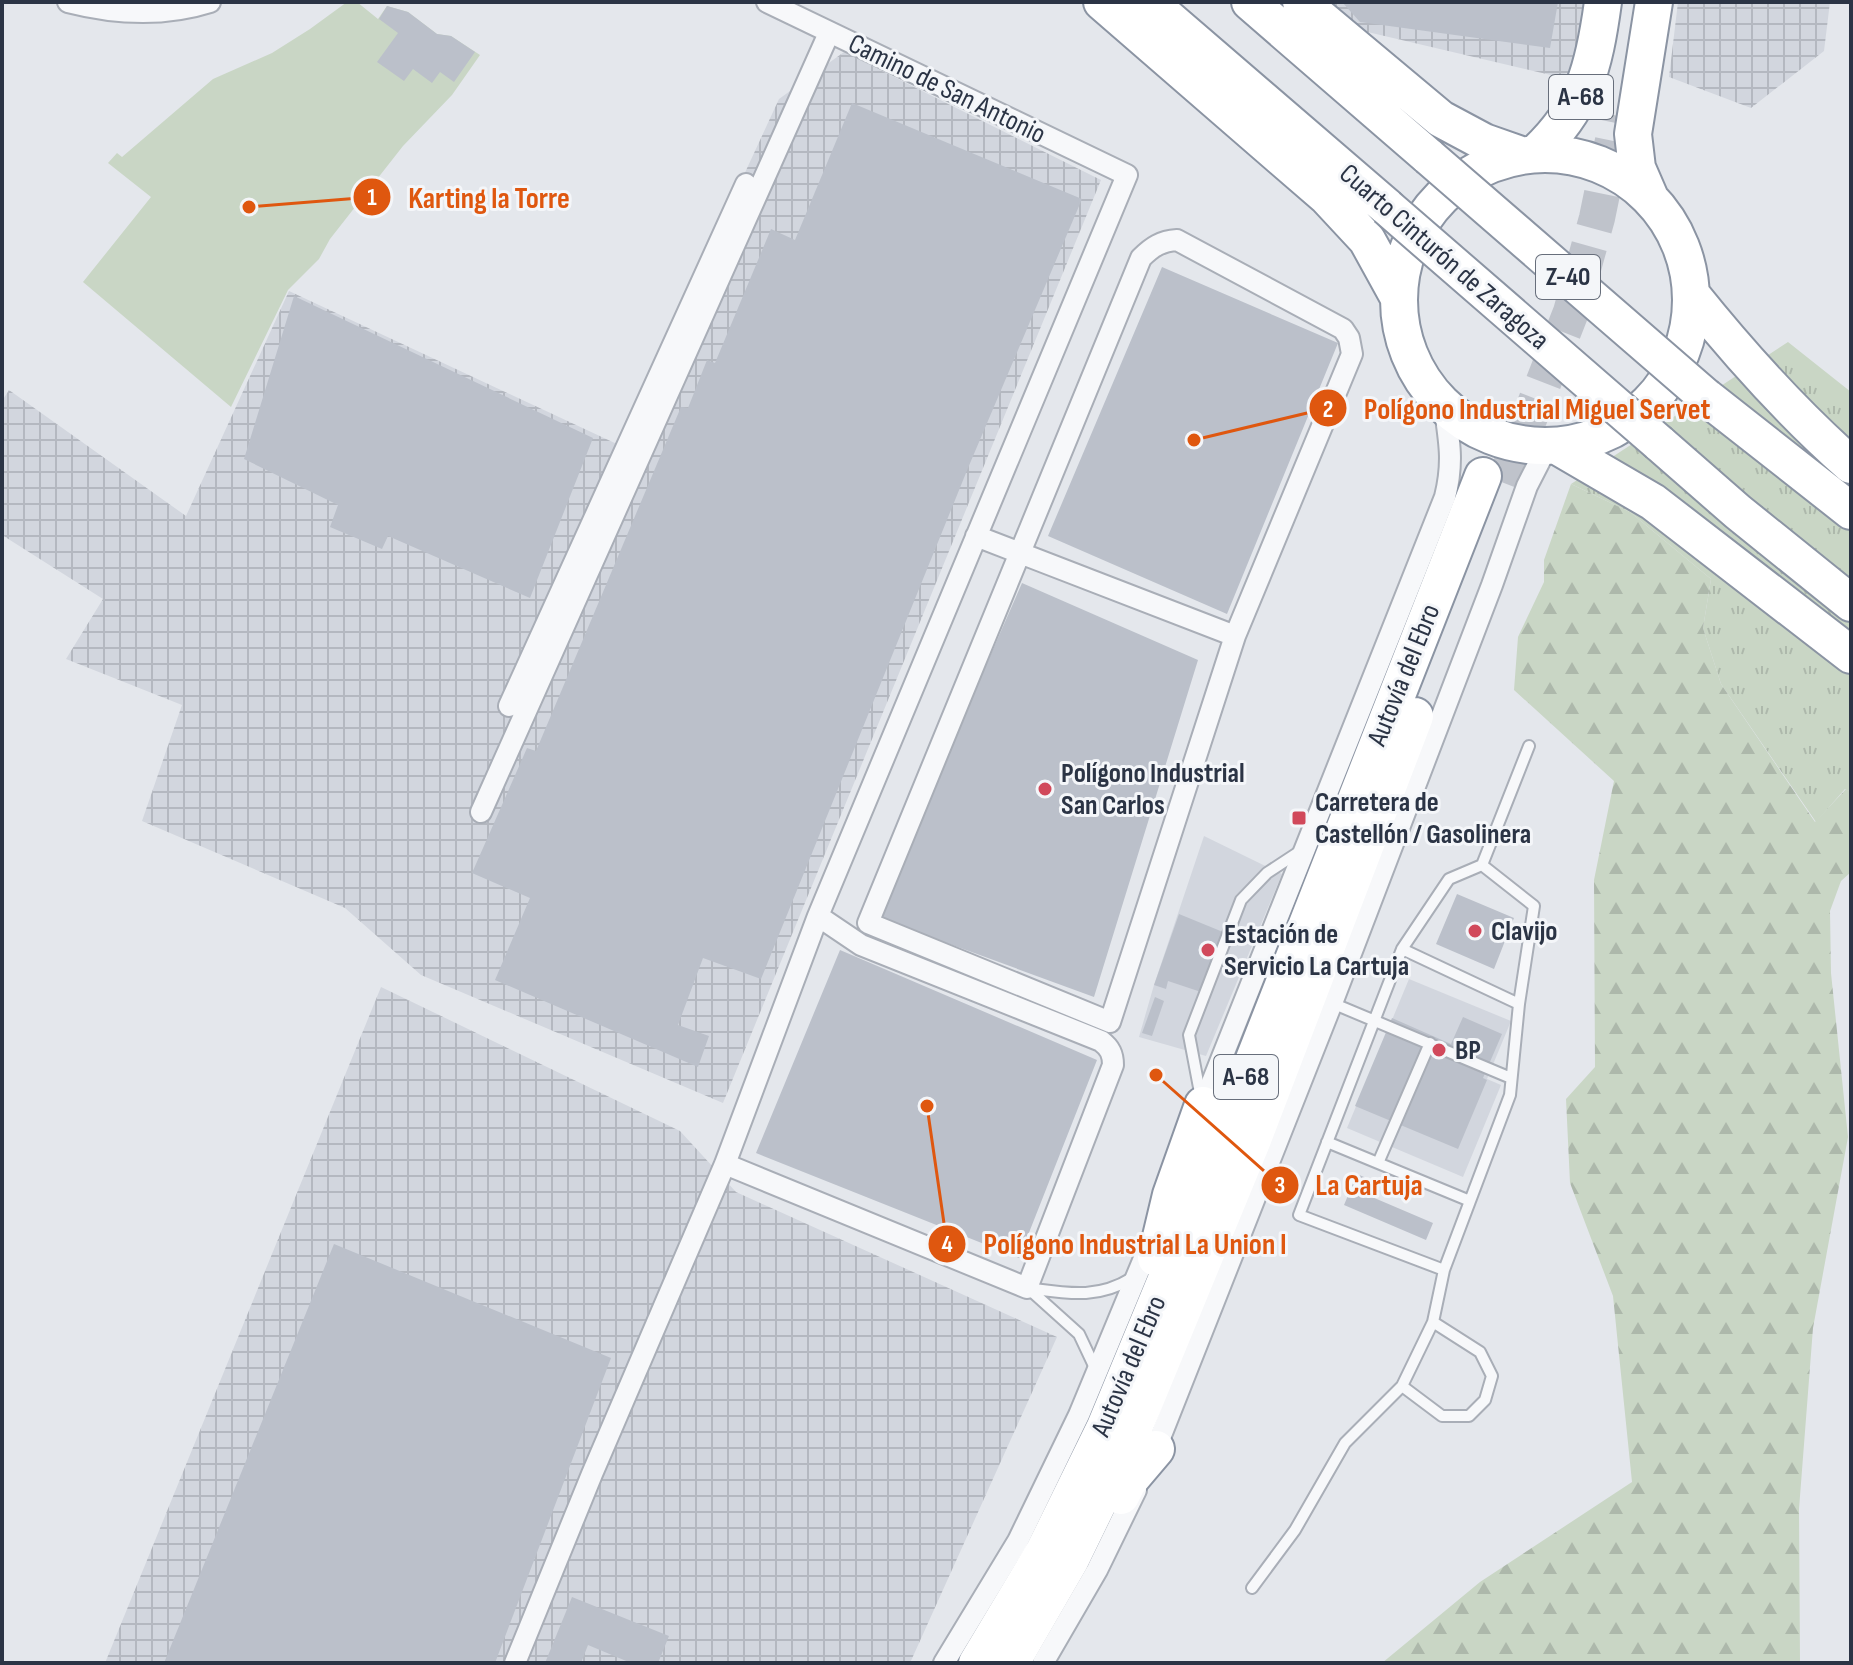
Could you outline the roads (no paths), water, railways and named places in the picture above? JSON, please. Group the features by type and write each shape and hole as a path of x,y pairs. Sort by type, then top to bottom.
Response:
{"highway":[{"path":"1102,2 1327,197 1367,240 1399,298"},
{"name":"Cuarto Cinturón de Zaragoza","path":"1149,2 1749,521 1851,603"},
{"name":"Z-40","path":"1250,2 1706,397 1851,511"},
{"path":"1301,2 1432,113 1457,130 1528,155"},
{"path":"1606,10 1609,114 1634,2"},
{"name":"A-68","path":"1651,199 1637,168 1633,134 1654,2"},
{"name":"A-68","path":"1528,155 1568,118 1581,96 1606,10"},
{"path":"1528,155 1561,155 1598,164 1630,182 1651,199 1679,243 1691,294 1689,322 1682,350 1670,375 1653,398 1632,417 1608,432 1581,442 1552,446 1502,439 1479,430 1444,404 1425,382 1411,356 1402,327 1399,298 1408,249 1433,206 1450,188 1471,174 1493,163 1528,155"},
{"path":"1691,294 1749,364 1816,434 1851,465"},
{"path":"1552,446 1653,502 1851,655"},
{"name":"Autovía del Ebro","path":"977,1663 1044,1551 1105,1427 1114,1368 1196,1207 1494,480 1258,1127 1137,1423 1070,1561 1012,1663"},
{"path":"1114,1368 1203,1105"},
{"path":"1012,1663 1039,1645 1085,1568 1128,1482 1156,1449"}],"street":[{"path":"68,2 125,12 163,12 210,2"},
{"name":"Camino de San Antonio","path":"767,2 1127,175 976,536"},
{"path":"481,812 829,33"},
{"path":"509,706 784,101 814,68"},
{"path":"818,916 868,923 1110,1022 1235,636 1352,354 1352,346 1343,329 1177,240 1152,247 1141,258 868,923"},
{"path":"1203,1105 1445,497 1451,472 1444,404"},
{"path":"1043,1663 1097,1570 1156,1449 1332,1003 1527,486 1552,446"},
{"path":"515,1663 725,1164 818,916 976,536 1235,636"},
{"path":"725,1164 1027,1288 1113,1065 1113,1055 1101,1041 861,945 818,916"},
{"path":"944,1663 1018,1541 1079,1415 1114,1368 1137,1275 1171,1195"}],"lane":[{"path":"1444,1270 1299,1215 1402,949 1449,879 1482,865 1529,746"},
{"path":"1203,1105 1189,1035 1241,900 1267,873 1304,849"},
{"path":"1252,1588 1295,1530 1345,1443 1402,1386 1433,1322 1444,1270 1510,1095 1519,1004 1534,906 1482,865"},
{"path":"1402,949 1519,1004"},
{"path":"1332,1003 1511,1078"},
{"path":"1378,1163 1430,1043"},
{"path":"1327,1142 1470,1201"},
{"path":"1027,1288 1063,1293 1105,1292 1137,1275"},
{"path":"1027,1288 1114,1368"},
{"path":"1402,1386 1442,1416 1469,1416 1485,1400 1492,1376 1480,1352 1433,1322"}],"tunnel":[{"path":"1504,483 1571,312 1597,218 1618,116"}],"place":[{"name":"Karting la Torre","path":"249,207"},
{"name":"Polígono Industrial Miguel Servet","path":"1194,440"},
{"name":"Polígono Industrial San Carlos","path":"1045,789"},
{"name":"Carretera de Castellón / Gasolinera","path":"1299,818"},
{"name":"Clavijo","path":"1475,931"},
{"name":"Estación de Servicio La Cartuja","path":"1208,950"},
{"name":"BP","path":"1439,1050"},
{"name":"La Cartuja","path":"1156,1075"},
{"name":"Polígono Industrial La Union I","path":"927,1106"}]}
